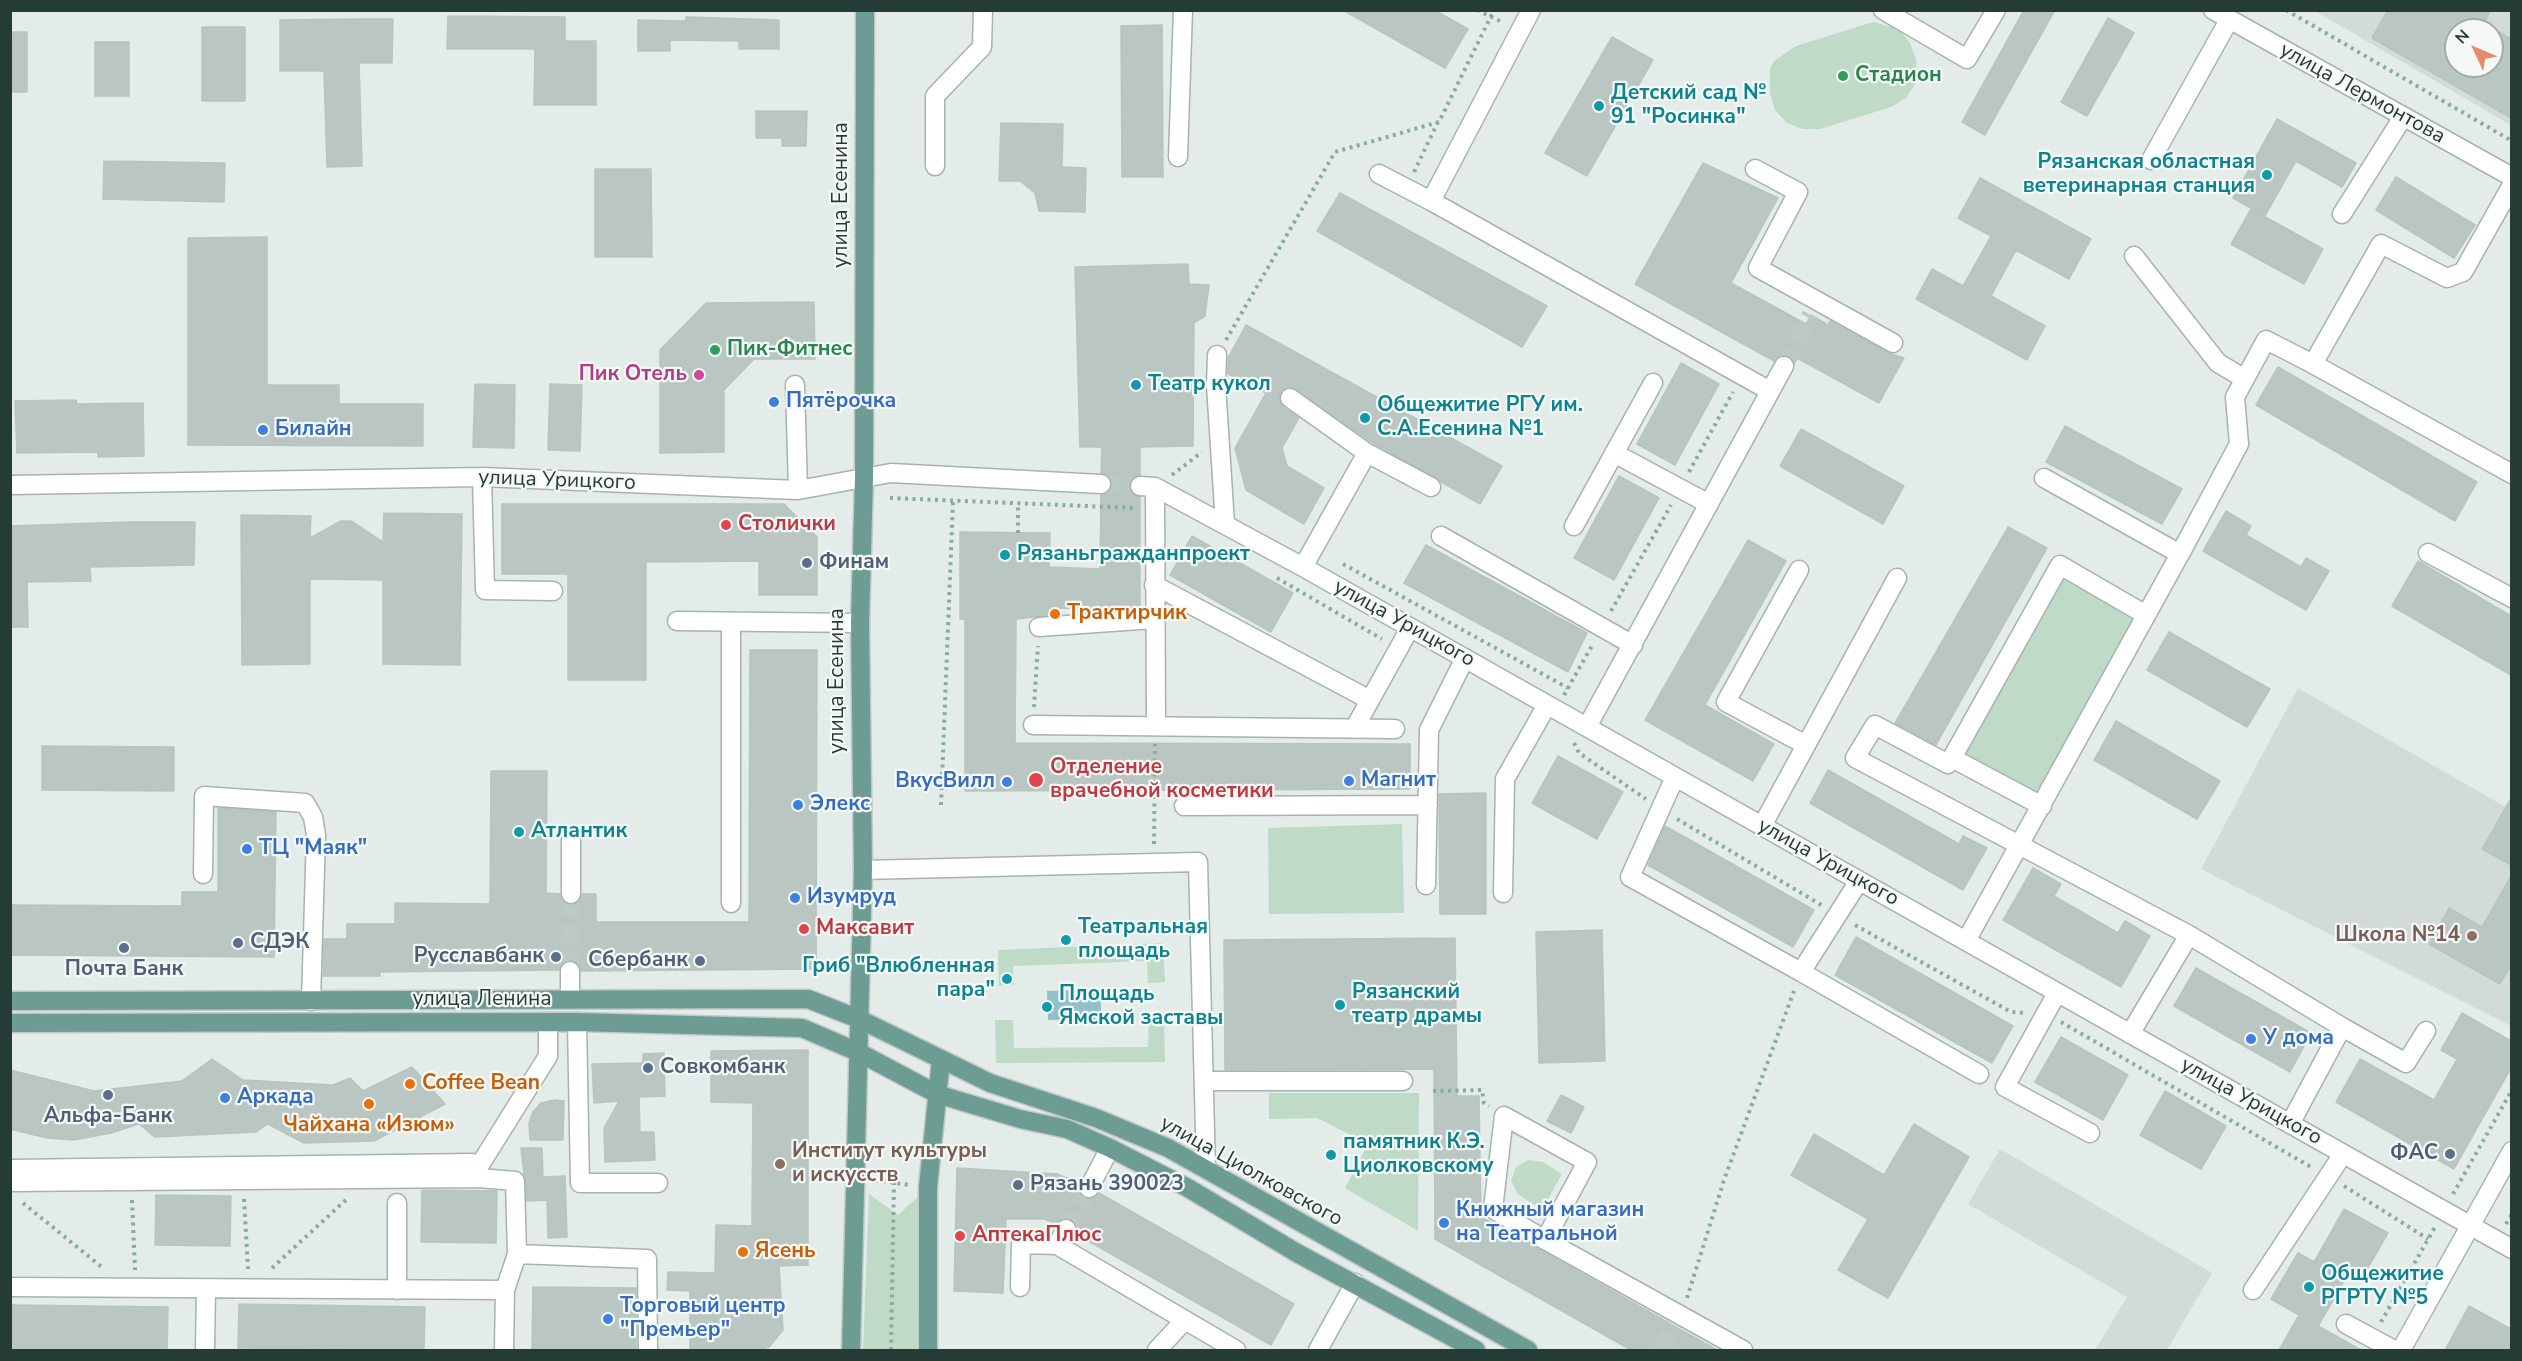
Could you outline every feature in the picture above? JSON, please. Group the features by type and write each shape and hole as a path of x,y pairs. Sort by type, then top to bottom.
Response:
{"main road":[{"name":"улица Есенина","path":"850,1350 863,870 860,623 864,478 865,10"},
{"name":"улица Ленина","path":"10,1000 808,999 860,1018"},
{"name":"улица Циолковского","path":"860,1018 990,1083 1096,1118 1168,1148 1528,1350"},
{"name":"улица Ленина","path":"10,1023 576,1022 801,1028 858,1052 937,1094"},
{"path":"928,1350 928,1187 941,1059"},
{"path":"937,1094 1020,1119 1067,1130 1110,1148 1188,1188 1297,1253 1476,1350"}],"street":[{"path":"934,166 935,96 982,47 983,10"},
{"path":"1178,157 1183,10"},
{"path":"1431,201 1532,10"},
{"path":"1883,10 1967,59 1996,10"},
{"name":"улица Лермонтова","path":"2213,10 2511,177"},
{"path":"2151,160 2229,20"},
{"path":"2342,214 2403,117"},
{"path":"1755,169 1798,192 1758,268 1814,308 1893,343"},
{"path":"1379,174 1770,392"},
{"path":"2313,364 2381,244 2447,278 2463,272 2511,185"},
{"path":"2134,256 2218,363 2245,380"},
{"path":"1966,941 2240,444 2235,397 2266,340 2511,474"},
{"path":"1217,355 1219,439 1225,524"},
{"path":"1587,727 1784,366"},
{"path":"1574,526 1653,383"},
{"path":"795,385 798,490"},
{"path":"1290,398 1367,453 1431,487"},
{"path":"1303,567 1367,453"},
{"path":"1614,453 1709,504"},
{"name":"улица Урицкого","path":"10,485 482,477 798,490 891,473 1101,484"},
{"path":"482,477 485,590 553,591"},
{"path":"2044,478 2180,554"},
{"name":"улица Урицкого","path":"1148,486 1225,524 1303,567 2511,1249"},
{"path":"1148,486 1154,585 1156,726"},
{"path":"1441,537 1633,645"},
{"path":"2428,553 2511,598"},
{"path":"2146,615 2060,565 1948,764 1875,725 1855,758 2189,935 2406,1064 2427,1031"},
{"path":"1799,570 1726,702 1806,745"},
{"path":"1762,826 1897,578"},
{"path":"1154,585 1370,700"},
{"path":"1039,627 1154,619"},
{"path":"677,621 860,623"},
{"path":"731,622 731,903"},
{"path":"1354,729 1410,627"},
{"path":"1426,885 1429,730 1465,658"},
{"path":"1503,892 1504,779 1551,707"},
{"path":"1033,725 1395,729"},
{"path":"1952,758 2042,806"},
{"path":"1675,777 1630,877 1979,1074"},
{"path":"202,874 204,796 305,803 313,817 316,835 311,1001"},
{"path":"1184,806 1428,805"},
{"path":"571,839 571,894"},
{"path":"863,870 1198,862 1207,1123 1206,1169"},
{"path":"1801,972 1859,881"},
{"path":"2130,1034 2189,935"},
{"path":"570,970 570,998"},
{"path":"2057,993 2005,1087 2090,1133"},
{"path":"479,1173 548,1056 548,1022"},
{"path":"576,1022 580,1184 658,1183"},
{"path":"2290,1124 2342,1027"},
{"path":"1205,1081 1403,1081"},
{"path":"1545,1240 1587,1162 1504,1116 1493,1209 1678,1321 1743,1350"},
{"path":"1089,1188 1110,1148"},
{"path":"2401,1350 2511,1151"},
{"path":"2253,1290 2343,1154"},
{"path":"10,1169 472,1162 479,1173"},
{"path":"10,1182 370,1179 479,1173 515,1181 517,1254 505,1290 504,1350"},
{"path":"397,1203 397,1290"},
{"path":"1057,1245 1066,1229"},
{"path":"1020,1287 1021,1244 1057,1245 1236,1350"},
{"path":"517,1254 647,1258 648,1350"},
{"path":"1318,1350 1355,1283"},
{"path":"10,1287 505,1290"},
{"path":"205,1350 206,1289"},
{"path":"1157,1350 1185,1320"},
{"path":"2346,1324 2394,1350"}],"path":[{"path":"1477,10 1521,31"},
{"path":"1406,188 1494,10"},
{"path":"2286,10 2511,141"},
{"path":"1217,355 1335,152 1438,122"},
{"path":"1743,376 1568,688 1551,707 1579,753 1661,809 1838,915 2011,1012 2047,1014 2328,1177 2428,1239"},
{"path":"1148,486 1219,439"},
{"path":"941,805 953,501"},
{"path":"1018,503 1018,532"},
{"path":"1314,548 1568,688"},
{"path":"1033,725 1039,627"},
{"path":"1153,863 1156,726"},
{"path":"1678,1321 1724,1180 1801,972"},
{"path":"1433,1091 1482,1090 1484,1103 1504,1116"},
{"path":"249,1289 370,1179"},
{"path":"243,1180 249,1289"},
{"path":"131,1181 131,1288"},
{"path":"891,1350 894,1183"},
{"path":"20,1200 131,1288"}],"shaded area":[{"path":"2315,11 2511,11 2511,125"},
{"path":"2298,688 2511,810 2511,1026 2201,869"},
{"path":"2000,1149 2212,1273 2167,1350 2095,1350 2127,1297 1968,1204"}],"green space":[{"name":"Стадион","path":"1873,22 1899,29 1910,43 1916,59 1917,75 1915,84 1906,98 1891,107 1820,129 1803,129 1787,123 1775,110 1770,93 1770,69 1774,61 1796,46"},
{"path":"2062,570 2140,617 2040,801 1958,757"},
{"path":"1402,824 1404,913 1269,914 1268,828"},
{"path":"1163,943 1165,982 1148,983 1147,961 1013,966 1014,985 999,986 998,950"},
{"path":"1149,1019 1164,1019 1165,1062 996,1063 995,1020 1013,1020 1014,1048 1148,1047"},
{"path":"1269,1093 1419,1093 1418,1231 1345,1188 1368,1144 1317,1118 1269,1119"},
{"path":"1528,1160 1543,1162 1562,1174 1542,1210 1518,1194 1511,1181 1516,1167"},
{"path":"869,1194 898,1215 920,1195 917,1350 863,1350"}],"water":[{"path":"1101,989 1101,1019 1048,1020 1047,991"}],"building":[{"path":"1343,10 1434,10 1468,29 1445,68"},
{"path":"2024,10 2055,10 1985,135 1962,122"},
{"path":"2388,10 2491,10 2487,18 2444,18 2444,78 2504,78 2504,35 2511,39 2511,118 2372,38"},
{"path":"448,16 565,17 565,41 596,41 596,105 534,105 535,49 447,49"},
{"path":"686,17 779,20 779,49 739,49 739,41 670,40 670,51 638,51 638,20 686,21"},
{"path":"2108,18 2134,33 2087,116 2061,102"},
{"path":"393,19 392,63 359,63 362,166 327,167 324,71 280,71 280,20"},
{"path":"1162,25 1163,177 1122,177 1121,26"},
{"path":"202,27 245,27 245,101 202,101"},
{"path":"10,32 27,32 27,92 10,92"},
{"name":"Детский сад № 91 \"Росинка\"","path":"1612,37 1653,60 1587,176 1545,153"},
{"path":"95,42 129,42 129,96 95,96"},
{"path":"756,111 807,111 806,146 782,146 782,138 756,138"},
{"name":"Рязанская областная ветеринарная станция","path":"2277,119 2356,163 2342,187 2296,161 2265,216 2233,198"},
{"path":"1001,123 1063,124 1062,167 1086,168 1085,212 1039,211 1035,193 1020,181 999,181"},
{"path":"104,161 225,163 224,202 103,199"},
{"path":"1703,163 1778,198 1731,283 1806,324 1811,315 1828,325 1830,321 1888,353 1904,358 1879,403 1790,354 1779,356 1774,361 1635,284"},
{"path":"595,169 651,169 652,257 595,257"},
{"path":"2396,177 2475,225 2454,258 2376,210"},
{"path":"1980,178 2091,239 2069,279 2016,250 1991,296 2045,326 2027,360 1916,299 1932,269 1963,286 1991,236 1958,218"},
{"path":"1340,193 1547,306 1522,347 1317,231"},
{"path":"2251,209 2323,249 2304,284 2231,244"},
{"path":"267,237 267,385 339,385 339,404 423,404 423,446 188,445 188,238"},
{"path":"1188,264 1189,284 1209,285 1205,316 1194,323 1193,446 1140,447 1140,475 1131,479 1129,486 1133,495 1140,497 1140,609 1048,608 1049,615 1016,619 1015,743 1410,744 1410,789 965,791 965,619 960,619 960,532 1050,533 1049,567 1100,569 1101,495 1110,491 1112,484 1108,475 1101,473 1102,447 1080,447 1075,267"},
{"name":"Пик Отель","path":"814,302 815,359 754,359 724,390 724,452 660,453 660,350 706,303"},
{"name":"Общежитие РГУ им. С.А.Есенина №1","path":"1246,325 1502,466 1480,504 1373,443 1290,387 1281,391 1279,398 1283,407 1299,418 1282,448 1287,466 1324,488 1304,524 1246,490 1235,448 1266,393 1228,374 1228,358"},
{"path":"1681,363 1719,384 1675,465 1637,444"},
{"path":"2278,367 2477,482 2455,521 2256,405"},
{"path":"475,384 515,385 514,448 473,447"},
{"path":"550,384 582,385 580,451 548,450"},
{"path":"76,400 77,404 143,403 144,456 98,457 98,452 17,453 15,401"},
{"path":"2065,426 2182,489 2162,524 2046,462"},
{"path":"1801,429 1904,486 1883,524 1780,466"},
{"path":"1619,476 1659,498 1614,580 1574,558"},
{"path":"502,504 784,504 817,537 817,595 759,595 759,561 646,562 646,680 568,680 568,574 502,574"},
{"path":"2226,511 2251,526 2246,535 2301,567 2306,558 2329,571 2306,610 2203,551"},
{"path":"384,513 462,514 460,665 383,664 383,580 310,579 310,664 242,665 241,515 311,516 310,538 341,521 351,521 383,542"},
{"path":"195,522 194,565 90,567 91,581 27,582 28,627 10,627 10,526"},
{"path":"2008,527 2047,548 1936,745 1895,723"},
{"path":"1192,536 1293,593 1271,632 1170,575"},
{"path":"1748,540 1786,561 1705,705 1774,744 1753,781 1645,720"},
{"path":"1426,545 1587,633 1568,672 1404,583"},
{"path":"2418,561 2511,616 2511,675 2392,606"},
{"path":"2169,632 2270,689 2247,727 2147,670"},
{"path":"750,650 817,650 816,969 581,971 576,962 569,960 561,965 559,970 380,972 380,976 323,976 324,939 347,939 347,924 395,924 395,903 490,904 491,771 547,771 546,893 560,894 562,900 570,905 577,903 582,894 596,894 596,922 749,922"},
{"path":"2116,721 2220,781 2197,819 2094,760"},
{"path":"42,746 174,747 174,791 42,790"},
{"path":"1558,756 1623,792 1597,839 1532,803"},
{"path":"1828,770 1959,844 1963,836 1987,848 1963,890 1810,803"},
{"path":"1486,793 1486,914 1440,914 1439,794"},
{"path":"2511,798 2511,865 2482,849"},
{"path":"218,808 276,812 274,957 10,955 10,905 182,906 182,892 218,892"},
{"path":"1665,826 1814,910 1793,947 1648,865"},
{"path":"2033,868 2061,884 2054,896 2118,933 2125,921 2150,936 2121,987 2003,920"},
{"name":"Школа №14","path":"2511,876 2511,965 2500,984 2429,944 2449,908 2482,927"},
{"path":"1602,930 1605,1061 1539,1063 1536,932"},
{"path":"1856,937 2013,1026 1992,1063 1835,975"},
{"name":"Рязанский театр драмы","path":"1455,938 1457,1096 1479,1096 1481,1217 1717,1350 1631,1350 1435,1239 1434,1069 1225,1070 1224,940"},
{"path":"2196,968 2311,1033 2290,1072 2174,1006"},
{"path":"2462,1013 2511,1041 2511,1068 2454,1169 2336,1102 2360,1059 2434,1100 2457,1059 2441,1050"},
{"path":"2061,1037 2128,1075 2103,1120 2035,1082"},
{"name":"Институт культуры и искусств","path":"808,1050 808,1265 779,1266 783,1330 769,1347 759,1350 690,1350 690,1291 667,1290 668,1272 715,1273 716,1225 752,1226 753,1103 711,1102 711,1051"},
{"path":"664,1053 665,1096 639,1097 640,1132 654,1132 655,1160 605,1162 604,1128 619,1101 594,1103 592,1064 643,1063 643,1054"},
{"name":"Аркада","path":"212,1059 243,1080 333,1085 350,1078 363,1091 412,1067 445,1104 374,1141 304,1143 268,1124 256,1132 155,1137 139,1124 111,1133 74,1140 47,1138 10,1129 10,1070 94,1091 182,1081"},
{"path":"2165,1091 2226,1126 2201,1169 2140,1135"},
{"path":"1561,1095 1584,1107 1571,1133 1547,1121"},
{"path":"564,1101 563,1140 530,1140 529,1123 533,1112 541,1103"},
{"path":"1914,1124 1969,1157 1888,1298 1838,1270 1868,1219 1791,1175 1814,1134 1884,1175"},
{"path":"521,1148 542,1148 543,1177 565,1176 567,1237 548,1238 547,1200 527,1201"},
{"path":"957,1168 1057,1174 1079,1183 1079,1193 1083,1198 1090,1199 1099,1193 1294,1304 1271,1345 1076,1234 1075,1223 1066,1218 1056,1224 1044,1219 1006,1219 1003,1293 954,1291"},
{"path":"422,1190 497,1191 496,1243 421,1242"},
{"path":"156,1195 231,1196 230,1246 155,1245"},
{"name":"Общежитие РГРТУ №5","path":"2344,1209 2388,1233 2363,1276 2351,1269 2318,1326 2361,1350 2279,1350 2299,1315 2271,1299 2298,1253 2314,1262"},
{"path":"533,1287 636,1288 636,1350 532,1350"},
{"path":"239,1304 425,1307 424,1350 238,1348"},
{"path":"10,1305 168,1307 167,1350 10,1349"},
{"path":"2469,1306 2511,1329 2511,1350 2445,1350"}],"tunnel":[{"path":"1784,366 1811,315"},
{"path":"1101,484 1140,486"},
{"path":"570,971 571,894"},
{"path":"1066,1229 1089,1188"},
{"path":"1660,1350 1675,1326"}],"place":[{"name":"Стадион","path":"1843,76"},
{"name":"Детский сад № 91 \"Росинка\"","path":"1599,106"},
{"name":"Рязанская областная ветеринарная станция","path":"2267,175"},
{"name":"Пик-Фитнес","path":"715,350"},
{"name":"Пик Отель","path":"699,375"},
{"name":"Театр кукол","path":"1136,385"},
{"name":"Пятёрочка","path":"774,402"},
{"name":"Общежитие РГУ им. С.А.Есенина №1","path":"1365,418"},
{"name":"Билайн","path":"263,430"},
{"name":"Столички","path":"726,525"},
{"name":"Рязаньгражданпроект","path":"1005,555"},
{"name":"Финам","path":"807,563"},
{"name":"Трактирчик","path":"1055,614"},
{"name":"Отделение врачебной косметики","path":"1036,780"},
{"name":"Магнит","path":"1349,781"},
{"name":"ВкусВилл","path":"1007,782"},
{"name":"Элекс","path":"798,805"},
{"name":"Атлантик","path":"519,832"},
{"name":"ТЦ \"Маяк\"","path":"247,849"},
{"name":"Изумруд","path":"795,898"},
{"name":"Максавит","path":"804,929"},
{"name":"Школа №14","path":"2472,936"},
{"name":"Театральная площадь","path":"1066,940"},
{"name":"СДЭК","path":"238,943"},
{"name":"Почта Банк","path":"124,948"},
{"name":"Русславбанк","path":"556,957"},
{"name":"Сбербанк","path":"700,961"},
{"name":"Гриб \"Влюбленная пара\"","path":"1007,979"},
{"name":"Рязанский театр драмы","path":"1340,1005"},
{"name":"Площадь Ямской заставы","path":"1047,1007"},
{"name":"У дома","path":"2251,1039"},
{"name":"Совкомбанк","path":"648,1068"},
{"name":"Coffee Bean","path":"410,1084"},
{"name":"Альфа-Банк","path":"108,1095"},
{"name":"Аркада","path":"225,1098"},
{"name":"Чайхана «Изюм»","path":"369,1104"},
{"name":"ФАС","path":"2450,1154"},
{"name":"памятник К.Э. Циолковскому","path":"1331,1155"},
{"name":"Институт культуры и искусств","path":"780,1164"},
{"name":"Рязань 390023","path":"1018,1185"},
{"name":"Книжный магазин на Театральной","path":"1444,1223"},
{"name":"АптекаПлюс","path":"960,1236"},
{"name":"Ясень","path":"743,1252"},
{"name":"Общежитие РГРТУ №5","path":"2309,1287"},
{"name":"Торговый центр \"Премьер\"","path":"608,1319"}]}
